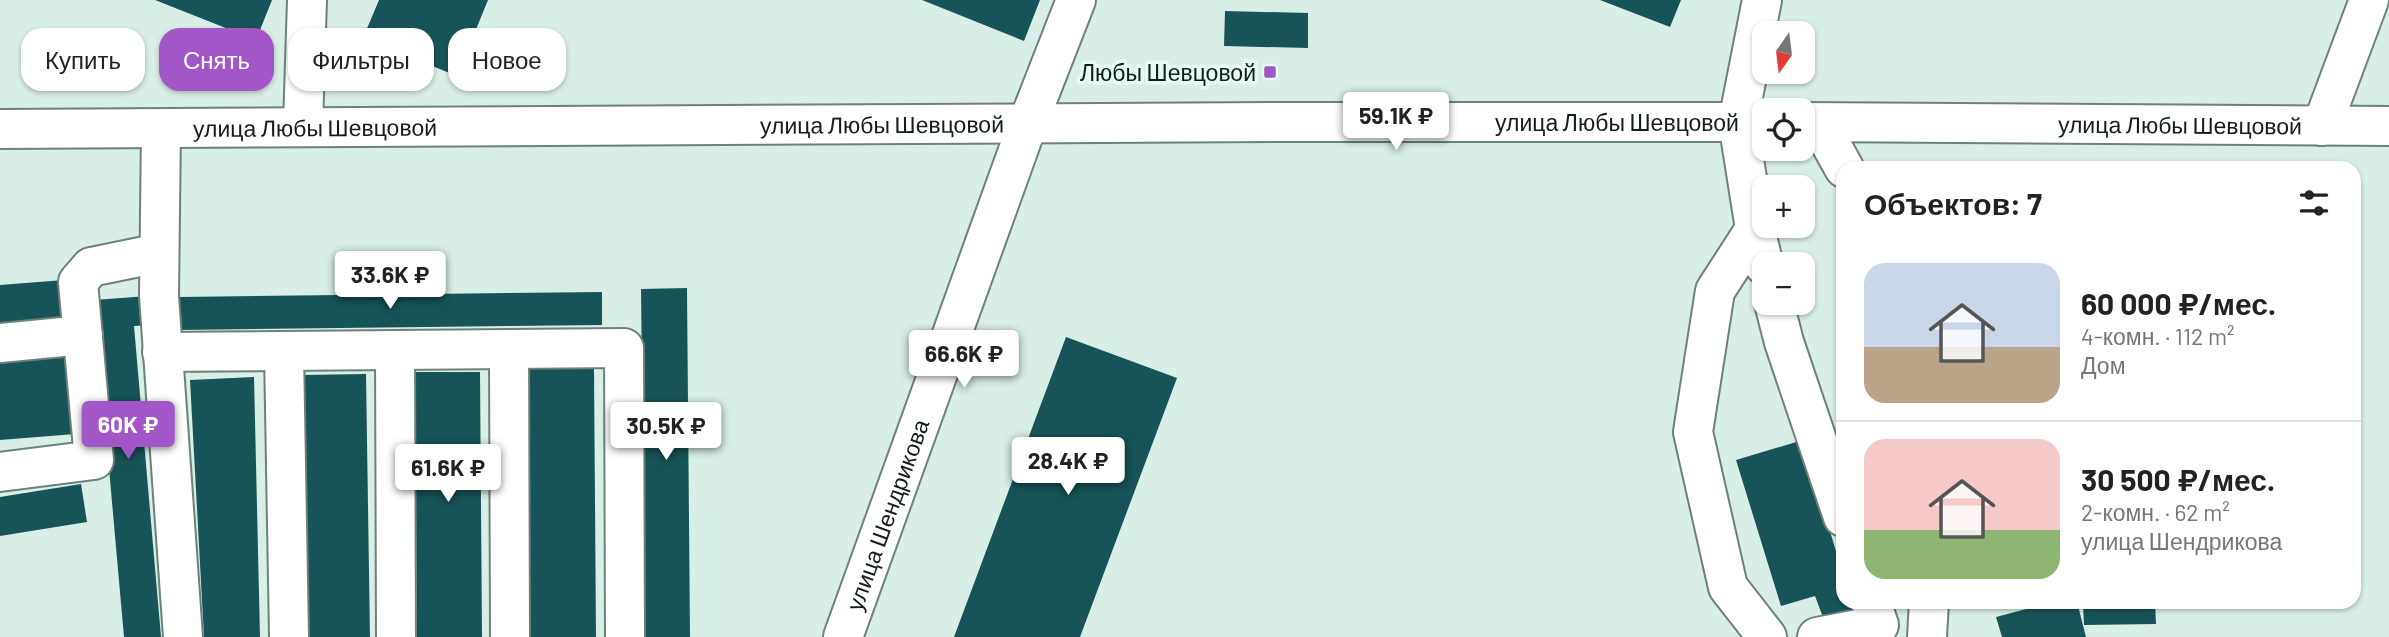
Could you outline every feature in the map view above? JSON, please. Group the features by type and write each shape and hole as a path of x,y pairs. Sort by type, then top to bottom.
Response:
{"street":[{"path":"303,126 307,0"},
{"name":"улица Шендрикова","path":"844,637 1028,123 1076,0"},
{"path":"1762,0 1751,122 1759,247 1715,291 1693,432 1728,587 1767,637"},
{"path":"2322,126 2369,0"},
{"name":"улица Любы Шевцовой","path":"0,129 1751,122"},
{"name":"улица Любы Шевцовой","path":"1815,123 2389,126"},
{"path":"1815,128 1839,161"},
{"path":"161,129 159,296 183,637"},
{"path":"0,472 94,460 78,282 91,267 159,253"},
{"path":"1777,315 1836,496"},
{"path":"0,343 83,335"},
{"path":"162,352 624,348 625,637"},
{"path":"509,349 510,637"},
{"path":"396,350 396,637"},
{"path":"284,351 289,637"},
{"path":"1817,637 1879,625 1873,609"},
{"path":"1927,637 1929,609"}],"building":[{"path":"155,0 272,0 261,28 226,28"},
{"path":"379,0 488,0 477,28 448,28 448,72 434,67 434,28 367,28"},
{"path":"922,0 1040,0 1024,41"},
{"path":"1600,0 1681,0 1670,27"},
{"path":"1225,11 1308,13 1308,48 1224,46"},
{"path":"64,280 67,319 0,324 0,285"},
{"path":"687,288 690,637 645,637 641,289"},
{"path":"602,292 602,325 179,330 179,297"},
{"path":"148,296 151,325 134,326 161,637 124,637 94,300"},
{"path":"1066,337 1177,378 1080,637 954,637"},
{"path":"68,356 75,434 0,440 0,362"},
{"path":"524,368 594,368 596,637 527,637"},
{"path":"415,372 480,372 482,637 417,637"},
{"path":"366,374 370,637 304,637 301,375"},
{"path":"254,377 260,637 204,637 190,380"},
{"path":"1803,440 1836,551 1836,609 1853,610 1824,620 1815,596 1781,606 1736,460"},
{"path":"81,484 87,522 0,536 0,497"},
{"path":"2026,609 2079,609 2086,637 2002,637 1996,617"},
{"path":"2083,609 2155,609 2156,624 2084,625"}],"place":[{"name":"Любы Шевцовой","path":"1270,72"}]}
